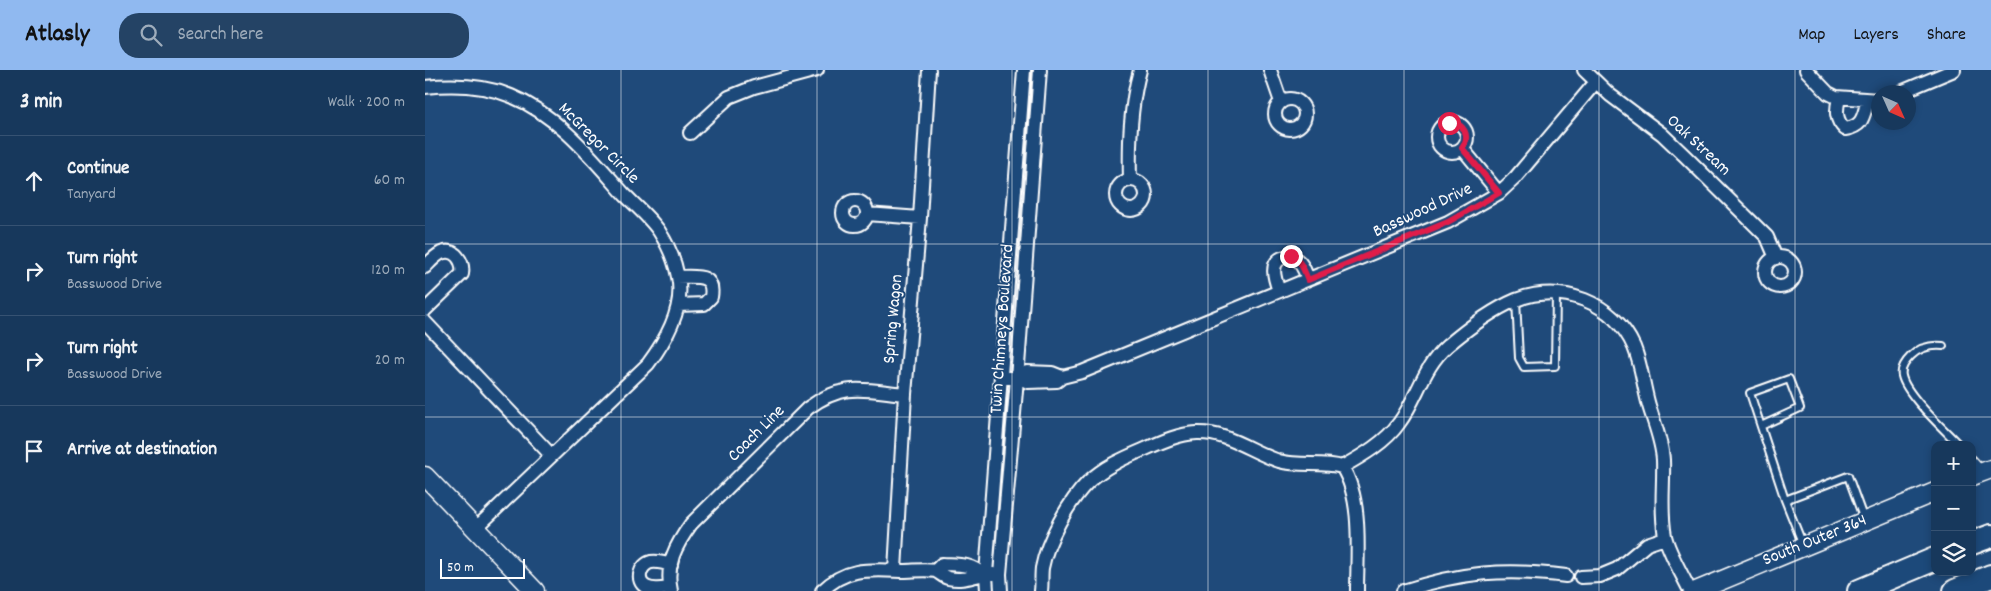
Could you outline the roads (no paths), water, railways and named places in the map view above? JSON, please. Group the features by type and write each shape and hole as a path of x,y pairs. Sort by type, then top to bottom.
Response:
{"highway":[{"path":"1976,542 1991,536"},
{"path":"1859,591 1931,561"},
{"path":"1955,591 1991,576"}],"street":[{"path":"690,133 729,97 754,87 817,70"},
{"name":"Spring Wagon","path":"895,570 905,394 920,218 929,70"},
{"name":"Twin Chimneys Boulevard","path":"987,591 984,574 1024,70"},
{"name":"Twin Chimneys Boulevard","path":"1001,591 1000,574 1019,379 1040,70"},
{"path":"1130,180 1129,139 1133,93 1140,70"},
{"path":"1270,70 1281,102"},
{"name":"Oak Stream","path":"1584,70 1595,83 1662,134 1685,156 1767,237 1776,258"},
{"path":"1807,70 1828,93 1839,98 1871,100"},
{"path":"1916,86 1954,70"},
{"name":"Basswood Drive","path":"1001,378 1019,379 1028,382 1057,381 1062,377 1082,372 1448,222 1499,193 1528,163 1595,83"},
{"name":"McGregor Circle","path":"425,87 449,85 484,88 511,96 545,114 579,145 658,230 671,253 678,277 678,305 660,348 648,364 475,530"},
{"path":"1839,98 1836,109 1838,120 1845,129 1856,127 1861,123 1871,104"},
{"path":"1462,148 1499,193"},
{"path":"867,214 920,218"},
{"path":"425,267 441,253 451,252 461,259 463,267 462,274 425,310"},
{"path":"1279,291 1274,270 1275,265 1281,258 1291,256 1296,258 1308,280"},
{"path":"678,277 703,277 712,286 711,297 704,304 678,305"},
{"path":"1342,467 1359,458 1399,424 1430,365 1446,347 1483,319 1516,300 1540,293 1571,295 1585,299 1608,312 1622,328 1633,345 1641,366 1663,460 1661,505 1665,538 1690,591"},
{"path":"425,322 551,455"},
{"name":"Coach Line","path":"671,565 651,562 642,568 639,574 641,582 651,589 671,590 671,565 675,546 691,524 808,408 822,398 847,390 905,394"},
{"path":"1041,591 1043,568 1053,535 1074,500 1088,482 1115,463 1157,444 1181,435 1212,433 1229,438 1278,461 1299,465 1334,464 1342,467 1347,474 1352,493 1357,526 1357,591"},
{"path":"425,476 535,591"},
{"name":"South Outer 364","path":"1695,591 1931,494"},
{"path":"1581,577 1600,576 1617,569 1647,544 1665,538"},
{"path":"822,591 830,583 856,570 935,571 942,564 977,568 984,574 1000,574"},
{"path":"1403,591 1430,582 1469,574 1530,571 1566,576"}],"lane":[{"path":"1516,300 1519,358 1521,364 1524,367 1555,366 1556,294"},
{"path":"1943,346 1930,346 1915,353 1907,360 1901,370 1902,377 1915,398 1955,441"},
{"path":"1761,426 1800,408 1789,379 1750,393 1785,500 1803,546"},
{"path":"1785,500 1848,476 1865,521"}]}
